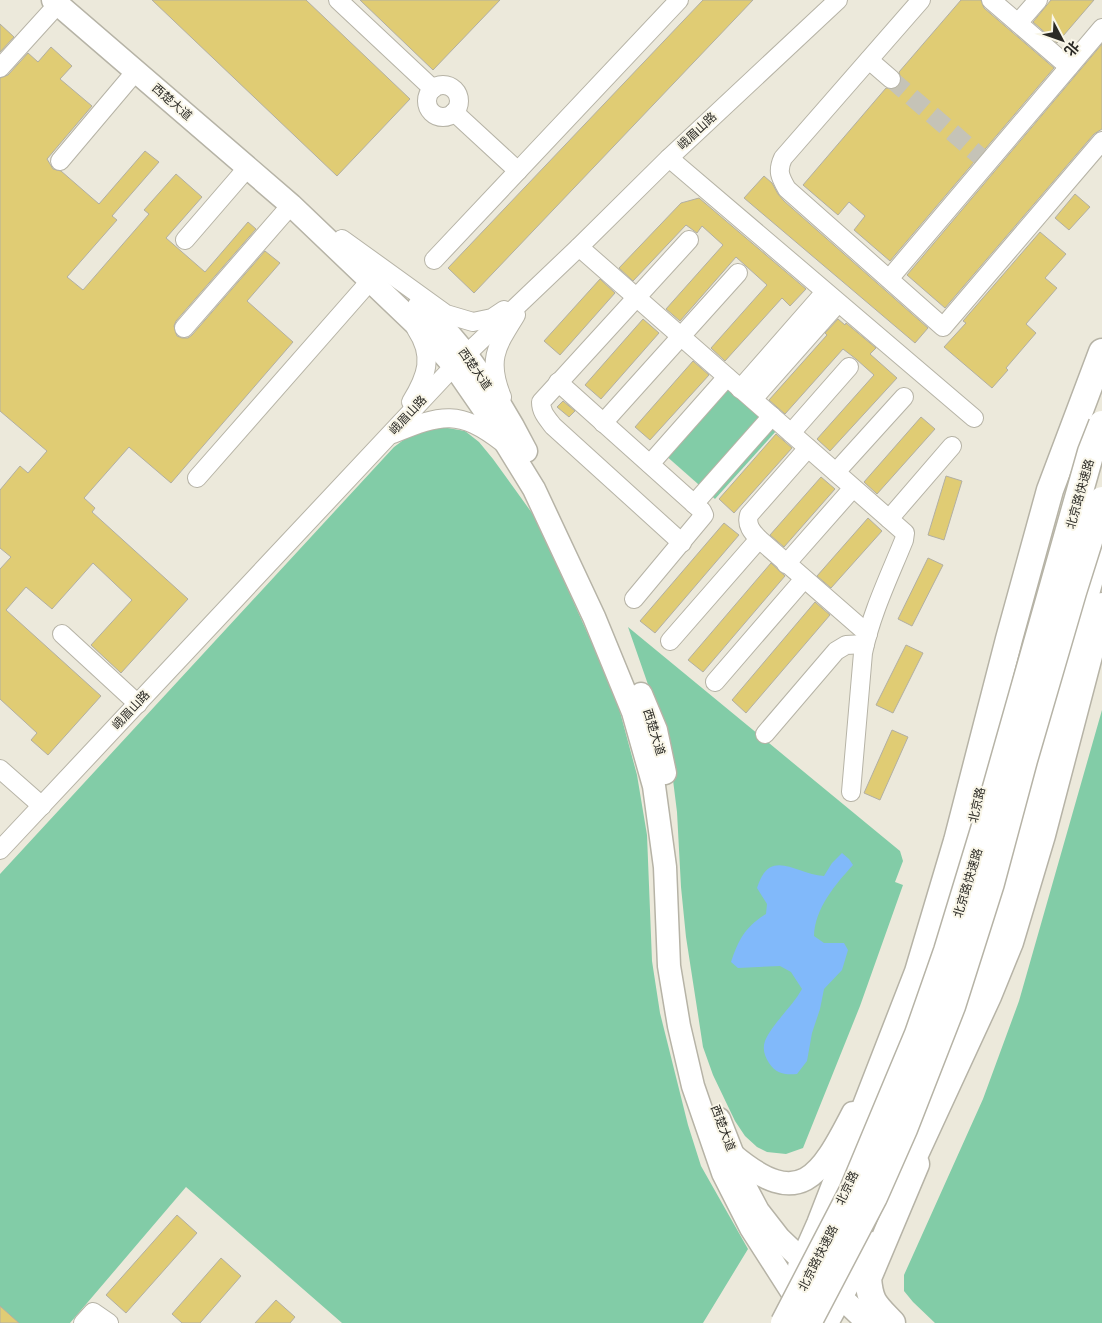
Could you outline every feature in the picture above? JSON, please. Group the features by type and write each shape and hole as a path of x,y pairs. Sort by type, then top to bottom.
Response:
{"highway":[{"path":"792,1292 805,1264 918,972 957,842 1009,639 1050,490 1102,352"},
{"name":"北京路快速路","path":"784,1323 852,1192 918,1034 947,951 984,832 1091,452 1102,424"},
{"name":"北京路快速路","path":"808,1323 874,1197 904,1129 952,1006 992,882 1064,620 1102,500"},
{"path":"892,1323 876,1306 869,1295 868,1278 1010,942 1042,835 1102,606"},
{"path":"904,1178 976,1021"},
{"name":"西楚大道","path":"792,1292 814,1323"}],"main road":[{"name":"西楚大道","path":"62,4 136,72 292,205 434,342 460,360 511,422 548,496 656,730 669,803 679,947 685,992 705,1082 740,1177 758,1211 779,1238 868,1323"},
{"name":"西楚大道","path":"292,205 342,239 443,328 507,446 534,489 594,617 633,712 654,786 665,867 669,966 678,1026 693,1086 722,1173 751,1228 792,1292"},
{"name":"北京路","path":"805,1264 856,1170 914,1011 962,868 1003,695 1040,555 1088,417 1102,385"},
{"path":"826,1323 842,1298 904,1178 932,1113 971,1004 1017,850 1102,543"},
{"path":"733,1154 752,1170 765,1178 779,1183 795,1184 811,1176 825,1163 891,1039"},
{"path":"774,1323 792,1292"}],"street":[{"path":"338,0 433,89 427,98 429,109 437,116 448,116 454,112 518,171"},
{"path":"434,260 679,0"},
{"name":"峨眉山路","path":"0,850 460,360 579,248 668,158 838,0"},
{"path":"922,0 783,158 779,167 780,177 787,189 943,327 1102,141"},
{"path":"992,0 1069,67"},
{"path":"1018,23 1038,0"},
{"path":"0,68 62,4"},
{"path":"889,279 985,161 1102,28"},
{"path":"869,60 891,79"},
{"path":"60,162 136,72"},
{"path":"668,158 974,418"},
{"path":"185,240 248,167"},
{"path":"184,328 292,205"},
{"path":"342,239 446,314 462,320 473,322 492,318 530,294"},
{"path":"682,543 550,422 541,408 540,402 689,240"},
{"path":"579,248 905,533 866,639 851,792"},
{"path":"603,423 738,274"},
{"path":"197,478 370,281"},
{"path":"511,422 495,380 494,366 500,341 530,294"},
{"path":"747,394 832,297"},
{"path":"388,436 419,389 426,374 428,363 421,337 406,315"},
{"path":"791,433 849,367"},
{"path":"650,464 727,377"},
{"path":"558,382 694,504 704,516 634,599"},
{"path":"836,472 904,396"},
{"path":"694,504 772,416"},
{"path":"388,436 427,420 443,417 470,423 490,432 507,446"},
{"path":"889,519 952,446"},
{"path":"808,448 749,515 747,521 751,531 759,539 804,579 866,639"},
{"path":"786,564 853,488"},
{"path":"670,641 759,539"},
{"path":"715,682 804,579"},
{"path":"62,634 138,704"},
{"path":"765,734 836,651 846,645 866,639"},
{"path":"0,769 42,806"},
{"path":"83,1323 93,1312 110,1323"}],"green space":[{"path":"726,384 777,430 715,499 664,454"},
{"path":"442,427 465,431 479,442 537,520 616,697 637,775 647,835 652,961 660,1013 688,1125 701,1166 748,1249 703,1323 342,1323 186,1187 70,1323 0,1323 0,874 394,447 417,430"},
{"path":"628,627 900,851 903,861 895,882 903,885 860,1006 803,1148 786,1154 767,1152 757,1147 745,1136 735,1121 713,1075 703,1047 686,937 673,780 652,696"},
{"path":"1102,710 1102,1323 935,1323 904,1291 904,1275 983,1099 1019,1001"}],"water":[{"path":"842,853 853,865 833,889 822,907 815,926 814,936 824,943 844,943 848,950 842,970 824,989 812,1033 807,1061 797,1074 781,1073 775,1070 768,1061 764,1053 764,1044 772,1028 802,989 791,972 780,966 738,968 731,962 744,934 766,914 767,904 757,888 762,875 769,868 777,865 785,866 814,875 824,876 832,863"}],"building":[{"path":"152,0 306,0 410,99 337,176"},
{"path":"360,0 500,0 433,70"},
{"path":"703,0 753,0 474,293 448,268"},
{"path":"961,0 981,0 984,8 1054,68 890,261 854,230 865,216 849,202 838,215 803,185 886,88 894,89 899,86 901,80 899,72"},
{"path":"1051,0 1094,0 1057,43 1033,22"},
{"path":"0,24 14,37 0,52"},
{"path":"1102,44 1102,129 1094,134 945,308 907,275"},
{"path":"51,47 72,66 60,79 92,106 47,159 53,169 61,171 99,204 145,151 159,162 112,216 117,220 67,277 83,290 149,214 144,210 176,174 202,197 166,238 205,272 248,222 256,229 176,321 174,326 177,336 188,338 192,335 265,251 280,263 247,301 293,342 171,483 129,447 84,498 95,508 92,512 188,599 121,673 91,645 132,600 93,563 52,609 26,587 6,610 101,696 48,755 31,740 37,733 0,699 0,569 11,557 0,548 0,490 20,466 28,473 47,451 0,411 0,78 8,75 28,53 38,62"},
{"path":"764,176 772,183 784,201 928,328 915,343 744,198"},
{"path":"1075,194 1090,207 1069,230 1055,218"},
{"path":"699,198 806,289 790,306 782,298 725,361 711,348 767,285 736,257 680,321 666,309 723,245 702,226 697,233 686,225 633,281 619,268 681,203"},
{"path":"1040,232 1066,254 1045,278 1057,288 1026,324 1036,333 1006,368 1008,370 992,388 944,347 966,323 963,321"},
{"path":"600,279 615,293 560,355 544,341"},
{"path":"643,319 659,333 601,399 585,385"},
{"path":"838,319 845,325 846,323 876,348 870,354 897,378 830,451 817,439 874,375 856,359 843,349 785,414 769,400 827,335 825,333"},
{"path":"693,361 709,375 650,440 635,427"},
{"path":"563,401 575,411 569,417 557,407"},
{"path":"921,417 935,429 877,494 864,482"},
{"path":"776,434 792,448 734,513 719,499"},
{"path":"946,476 962,481 944,540 928,535"},
{"path":"821,477 835,489 784,547 770,535"},
{"path":"868,518 882,531 831,588 817,576"},
{"path":"724,523 739,535 655,633 640,621"},
{"path":"928,558 943,565 912,626 898,619"},
{"path":"771,563 785,576 703,672 688,660"},
{"path":"815,602 830,615 746,713 732,700"},
{"path":"906,645 923,653 893,713 876,705"},
{"path":"892,730 908,737 880,800 864,793"},
{"path":"177,1215 197,1233 126,1313 106,1295"},
{"path":"221,1258 241,1276 200,1323 182,1323 172,1314"},
{"path":"276,1300 295,1317 290,1323 255,1323"},
{"path":"0,1306 19,1323 0,1323"}],"tunnel":[{"path":"891,79 983,159"}]}
